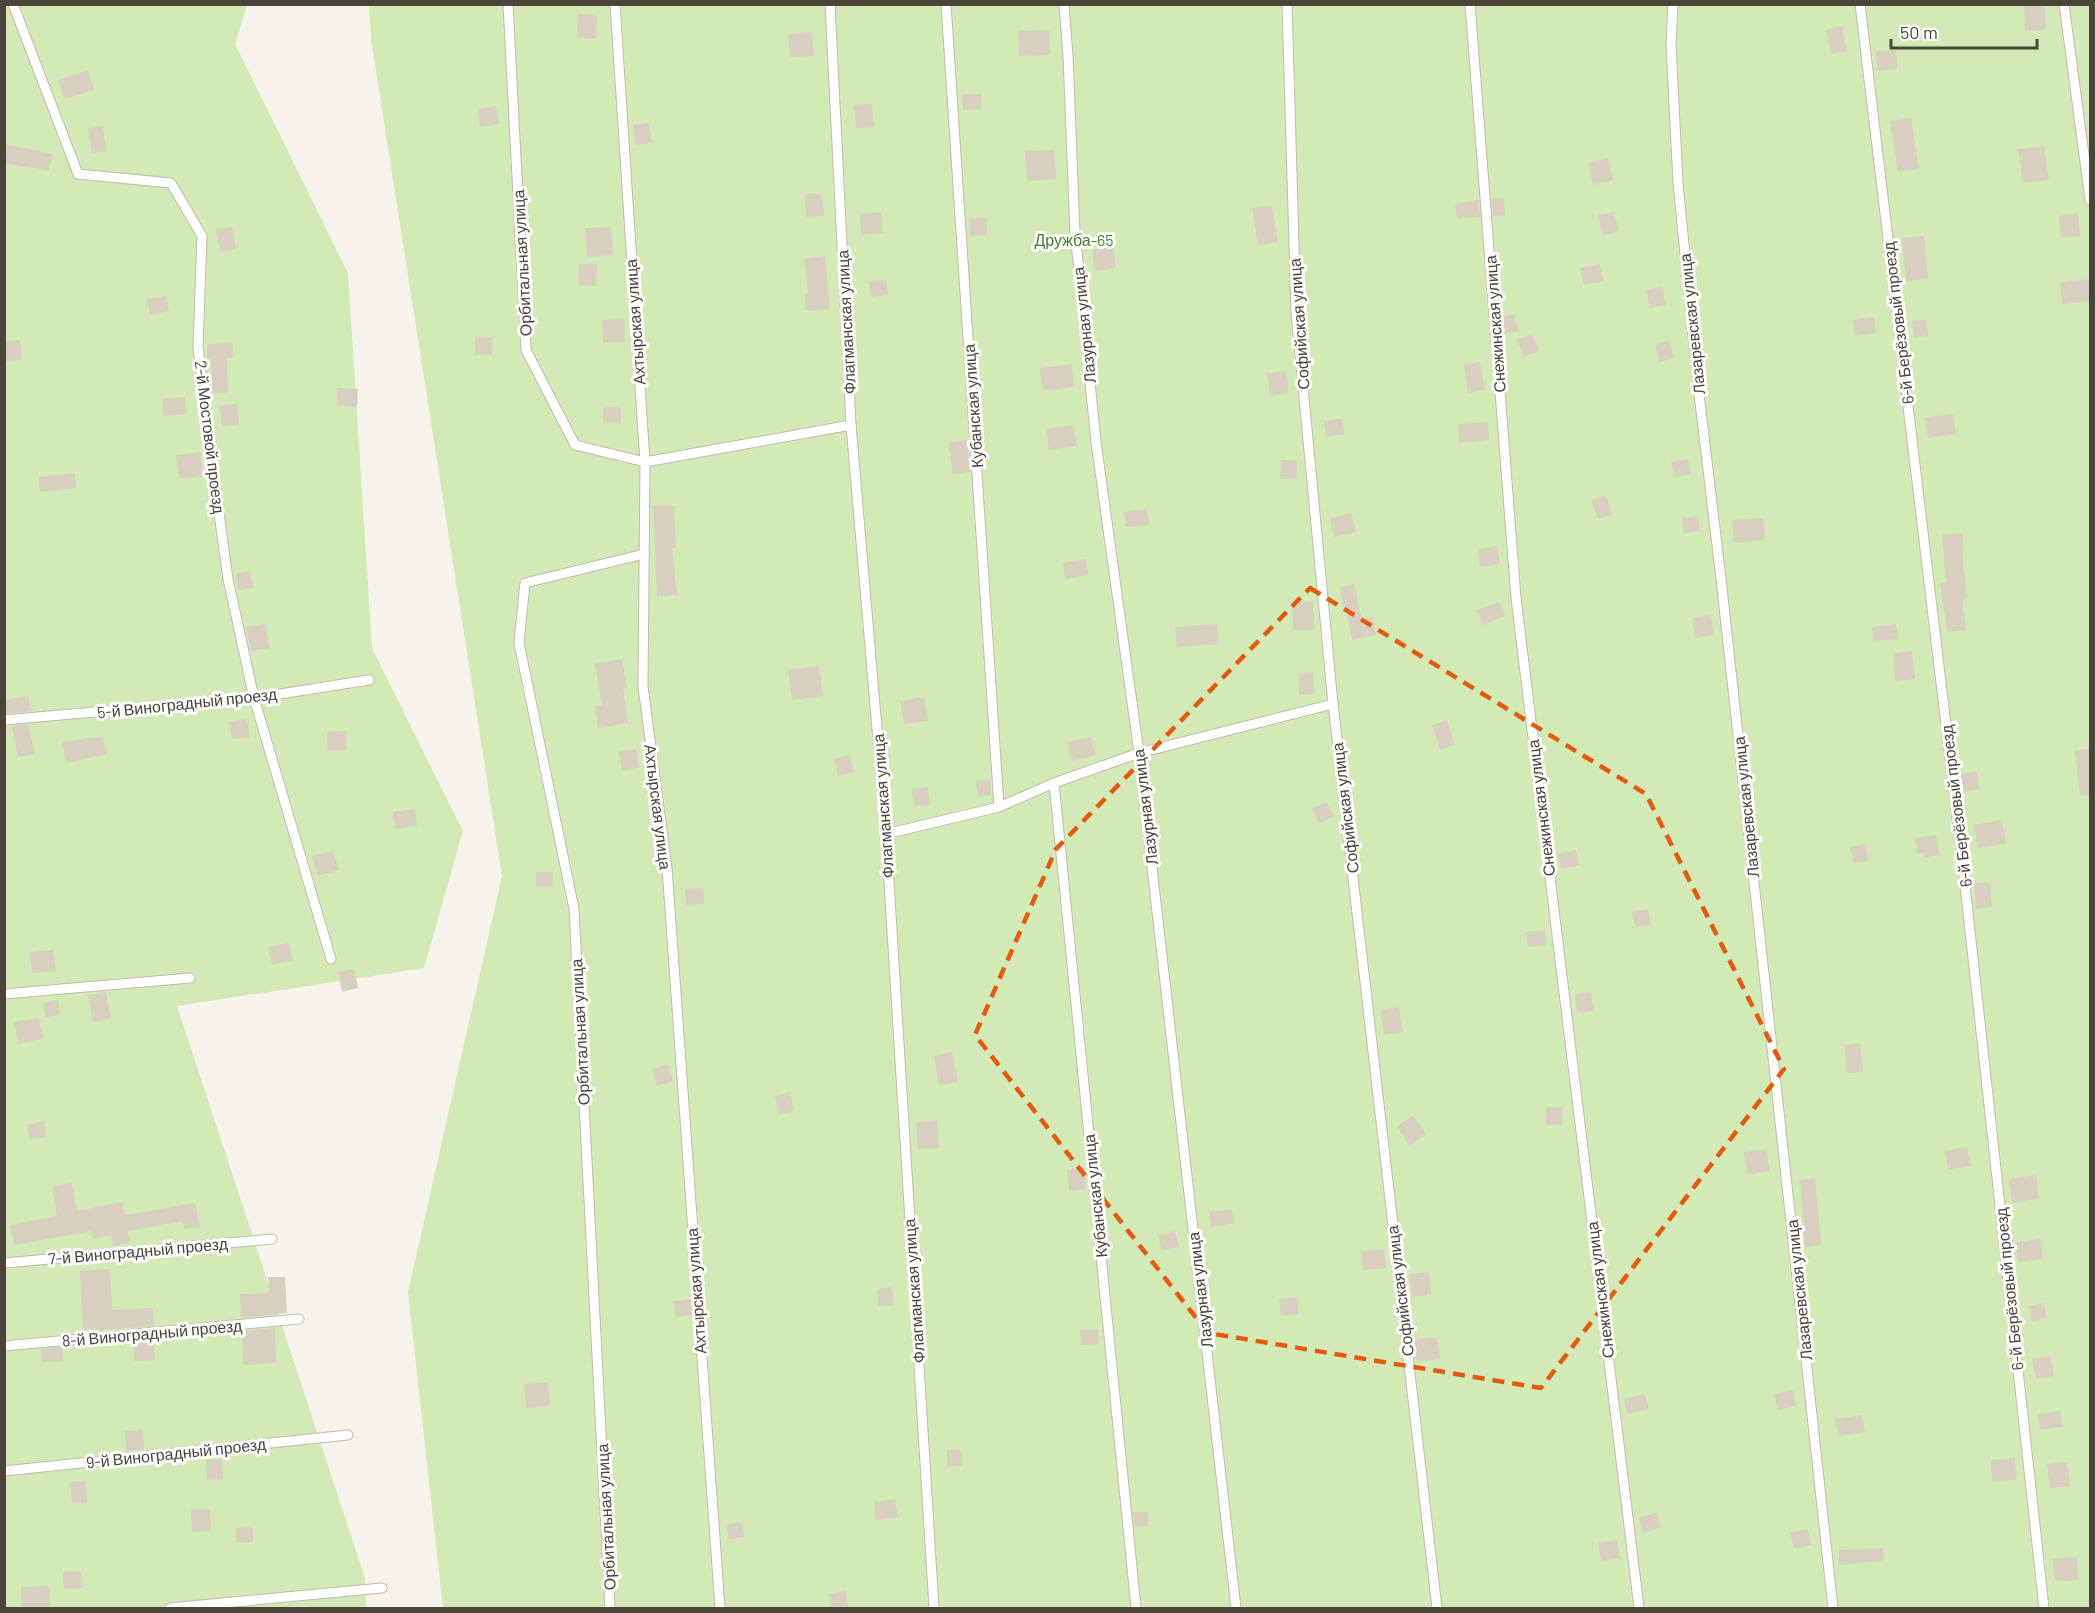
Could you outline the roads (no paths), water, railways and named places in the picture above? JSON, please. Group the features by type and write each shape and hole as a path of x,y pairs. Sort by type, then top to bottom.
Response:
{"lane":[{"name":"2-й Мостовой проезд","path":"13,4 78,174 171,183 202,236 198,347 228,579 254,698 331,959"},
{"name":"Орбитальная улица","path":"508,4 526,350 575,445 645,462 851,425"},
{"name":"Ахтырская улица","path":"615,4 645,462 643,687 667,868 720,1608"},
{"name":"Флагманская улица","path":"830,4 851,425 886,834 934,1608"},
{"name":"Кубанская улица","path":"946,4 999,807"},
{"name":"Лазурная улица","path":"1064,4 1075,232 1094,419 1139,753 1236,1608"},
{"name":"Софийская улица","path":"1287,4 1296,313 1333,704 1437,1608"},
{"name":"Снежинская улица","path":"1470,4 1516,598 1639,1608"},
{"name":"Лазаревская улица","path":"1673,4 1671,45 1678,183 1697,377 1724,603 1833,1608"},
{"name":"6-й Берёзовый проезд","path":"1860,4 1965,878 2044,1608"},
{"path":"2064,4 2091,201"},
{"name":"Орбитальная улица","path":"610,1608 574,909 519,643 525,583 644,554"},
{"name":"5-й Виноградный проезд","path":"4,720 254,698 369,680"},
{"path":"886,834 999,807 1054,783 1139,753 1333,704"},
{"name":"Кубанская улица","path":"1054,783 1136,1608"},
{"path":"4,994 190,978"},
{"name":"7-й Виноградный проезд","path":"4,1263 272,1239"},
{"name":"8-й Виноградный проезд","path":"4,1346 299,1319"},
{"name":"9-й Виноградный проезд","path":"4,1471 348,1435"},
{"path":"170,1608 382,1588"}],"park label":[{"name":"Дружба-65","path":"1074,240"}]}
